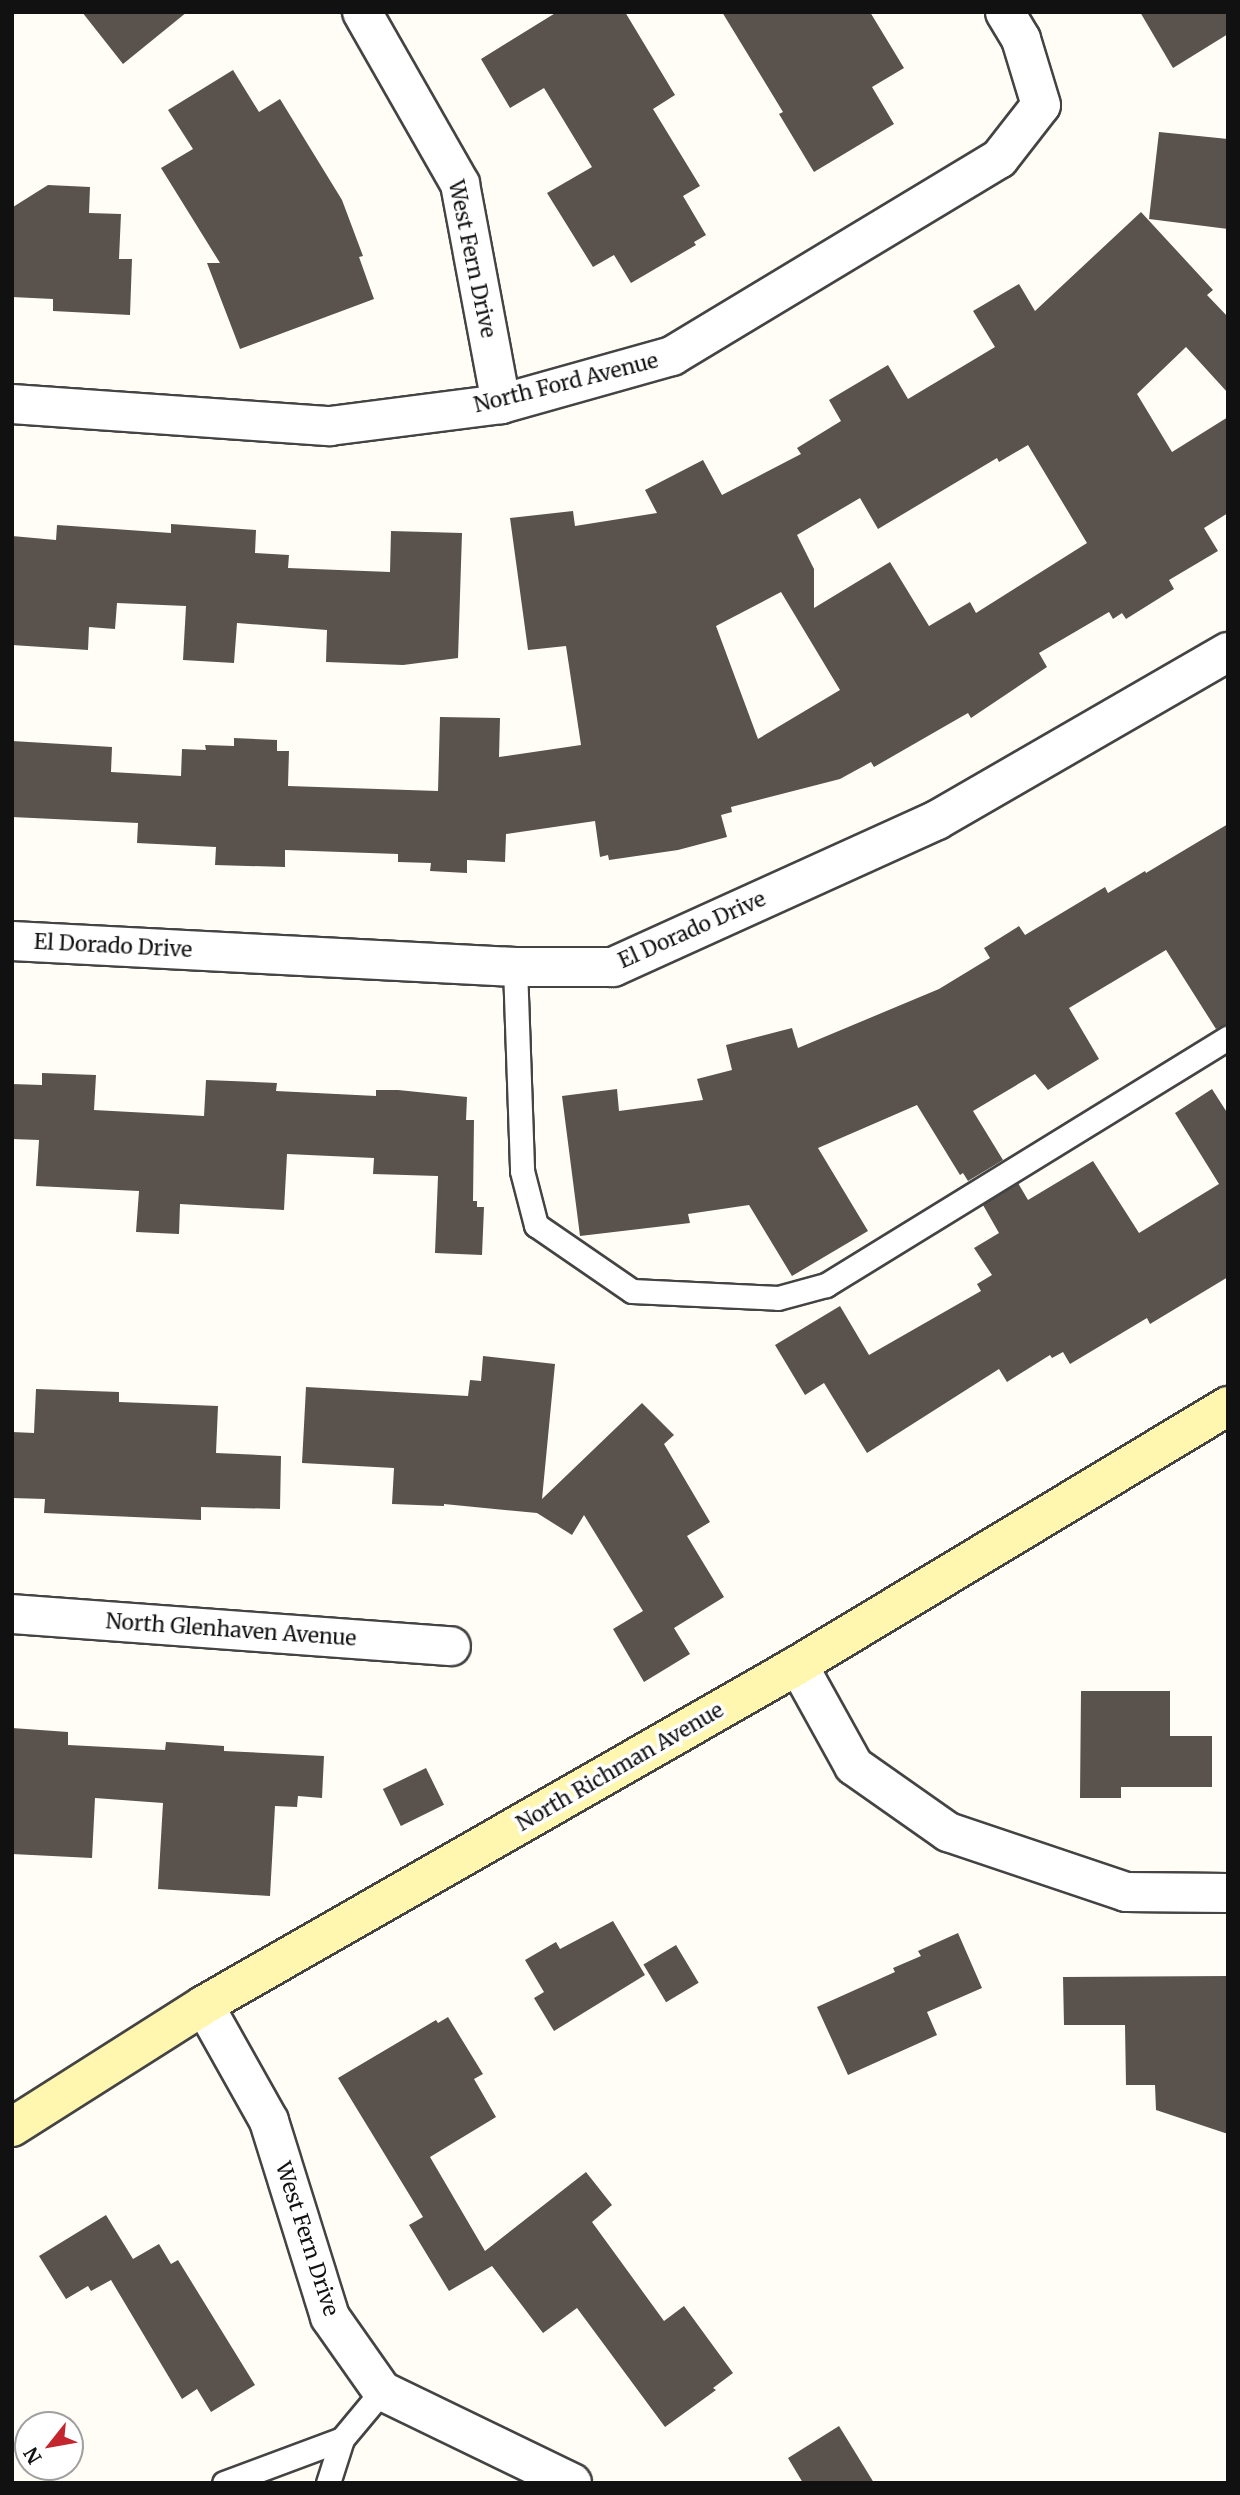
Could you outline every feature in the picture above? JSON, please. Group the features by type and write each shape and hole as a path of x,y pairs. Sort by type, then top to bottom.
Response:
{"street":[{"name":"West Fern Drive","path":"362,12 460,184 501,404"},
{"name":"North Ford Avenue","path":"12,404 330,426 501,404 672,356 999,159 1041,105 1021,39 1004,12"},
{"name":"El Dorado Drive","path":"12,942 516,967 613,967 937,820 1228,652"},
{"name":"North Richman Avenue","path":"12,2127 204,2005 798,1665 1228,1406"},
{"name":"North Glenhaven Avenue","path":"12,1614 451,1646"},
{"path":"798,1665 854,1766 947,1832 1126,1892 1228,1893"},
{"name":"West Fern Drive","path":"204,2005 269,2121 331,2317 382,2391 572,2483"}],"lane":[{"path":"516,967 522,1171 536,1225 632,1291 778,1298 826,1285 1228,1038"},
{"path":"328,2483 342,2439 382,2391"},
{"path":"224,2483 342,2439"}],"building":[{"path":"82,12 187,12 123,64"},
{"path":"557,12 625,12 675,95 653,109 700,186 683,196 706,235 694,242 696,245 631,283 614,255 593,267 547,193 592,167 544,88 510,108 481,59"},
{"path":"722,12 870,12 904,68 872,87 894,124 814,172 779,114 783,112"},
{"path":"1140,12 1228,12 1228,34 1173,68"},
{"path":"233,70 259,112 280,99 342,200 363,256 359,257 374,299 240,349 207,263 220,263 161,168 193,149 168,110"},
{"path":"1159,132 1228,139 1228,229 1149,219"},
{"path":"48,185 90,187 89,213 121,214 119,259 132,259 130,315 53,311 53,299 12,297 13,207"},
{"path":"1141,212 1213,290 1207,295 1228,317 1228,393 1186,347 1137,394 1172,452 1228,417 1228,513 1204,528 1218,551 1169,580 1174,589 1126,619 1122,613 1113,619 1109,612 1039,653 1047,667 971,718 968,713 874,767 871,762 840,779 731,807 732,812 721,815 727,837 678,850 609,860 608,855 600,857 595,821 506,834 505,862 467,860 467,873 430,871 431,863 398,862 398,854 285,850 285,867 215,865 216,847 137,843 138,823 12,817 12,741 112,747 111,772 181,776 182,749 206,750 205,745 234,746 234,738 277,740 277,751 289,751 288,786 438,791 440,717 500,718 499,757 581,745 566,646 528,650 510,518 573,511 575,526 657,513 645,490 703,460 722,495 801,454 797,448 841,421 829,400 888,365 908,399 995,347 973,311 1019,284 1035,311","holes":["1028,445 1087,543 976,613 970,602 929,626 890,562 814,608 814,569 797,535 860,498 878,529 997,458 999,462","781,592 840,690 758,739 716,626"]},
{"path":"171,524 256,530 255,553 289,555 288,568 390,572 391,531 462,533 458,658 403,665 326,662 327,630 237,623 234,663 183,660 186,606 117,603 115,629 89,627 88,650 12,645 12,536 56,540 57,525 171,533"},
{"path":"1228,824 1228,1024 1216,1029 1166,950 1069,1008 1099,1059 1048,1090 1035,1074 973,1111 1003,1160 968,1181 963,1173 960,1175 917,1105 818,1148 868,1231 792,1276 749,1205 688,1214 690,1223 580,1236 562,1096 617,1089 619,1111 703,1100 697,1079 732,1070 726,1045 792,1028 798,1048 939,989 990,958 984,948 1019,926 1025,935 1105,887 1108,893"},
{"path":"42,1073 96,1075 94,1110 204,1116 206,1080 277,1083 276,1091 376,1096 376,1090 398,1090 467,1097 466,1120 474,1120 473,1201 477,1201 477,1207 484,1207 482,1255 435,1253 438,1176 373,1174 374,1158 287,1154 284,1210 180,1204 179,1234 136,1232 139,1191 36,1186 39,1140 12,1139 12,1084 42,1085"},
{"path":"1212,1089 1228,1114 1228,1277 1150,1324 1147,1318 1070,1364 1063,1352 1052,1358 1050,1355 1007,1382 999,1369 867,1453 824,1383 805,1395 775,1345 840,1306 869,1355 981,1291 977,1284 992,1275 974,1248 999,1233 983,1205 1018,1183 1028,1200 1093,1161 1139,1233 1219,1184 1175,1113"},
{"path":"483,1356 555,1364 542,1499 642,1403 674,1435 664,1444 710,1522 687,1536 724,1597 674,1628 690,1654 644,1682 613,1629 643,1611 584,1515 572,1535 537,1513 444,1504 392,1504 394,1468 302,1463 306,1387 468,1396 470,1380 481,1381"},
{"path":"36,1389 119,1392 119,1402 218,1406 216,1453 281,1456 280,1509 201,1507 201,1520 44,1513 45,1499 12,1498 12,1432 34,1433"},
{"path":"1081,1691 1170,1691 1170,1736 1212,1736 1212,1787 1121,1787 1121,1798 1080,1798"},
{"path":"12,1728 68,1732 68,1745 165,1750 166,1742 224,1746 224,1751 324,1756 322,1798 298,1796 297,1807 275,1806 270,1896 158,1889 163,1803 95,1798 92,1858 12,1854"},
{"path":"426,1768 444,1805 401,1826 383,1789"},
{"path":"613,1921 645,1975 554,2031 534,1998 544,1992 525,1960 556,1942 560,1949"},
{"path":"958,1933 982,1988 927,2012 937,2035 848,2075 817,2007 895,1972 893,1968 921,1956 918,1951"},
{"path":"676,1945 699,1983 666,2002 643,1965"},
{"path":"1228,1976 1228,2134 1156,2110 1155,2085 1126,2085 1125,2025 1064,2025 1063,1977"},
{"path":"448,2017 483,2074 474,2079 496,2117 430,2157 485,2251 586,2172 612,2205 592,2222 664,2321 684,2306 733,2373 713,2388 716,2390 665,2427 577,2308 543,2333 492,2266 449,2291 409,2225 423,2217 338,2078 436,2020 438,2023"},
{"path":"106,2215 133,2259 159,2244 171,2264 178,2260 255,2385 211,2412 197,2389 182,2399 111,2280 91,2291 88,2286 66,2299 39,2256"},
{"path":"839,2426 874,2483 803,2483 788,2458"}]}
